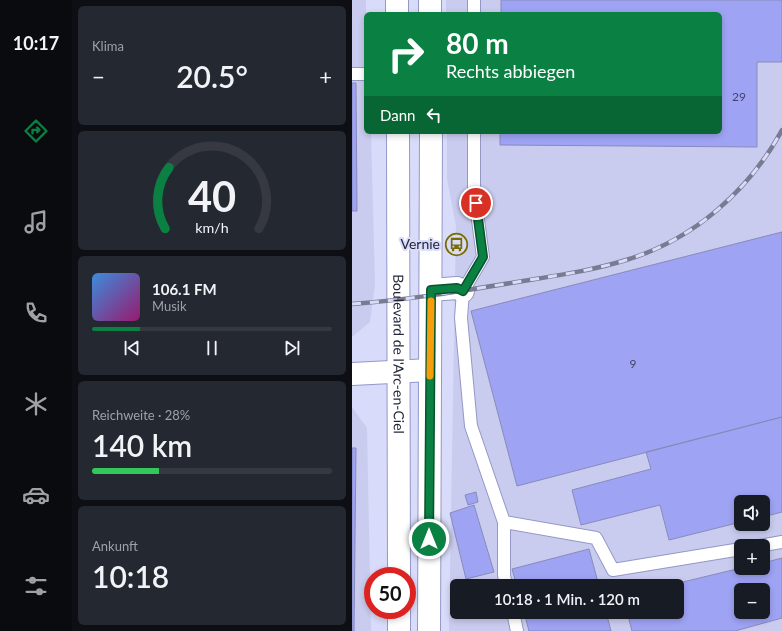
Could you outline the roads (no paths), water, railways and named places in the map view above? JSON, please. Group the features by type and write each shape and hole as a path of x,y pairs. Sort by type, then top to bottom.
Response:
{"main road":[{"path":"397,0 397,12"},
{"path":"430,0 430,12"},
{"name":"Boulevard de l'Arc-en-Ciel","path":"398,134 399,567"},
{"path":"429,631 431,134"},
{"path":"431,290 457,288 463,291"},
{"path":"352,374 430,370"},
{"path":"399,619 399,631"}],"lane":[{"path":"474,0 474,12"},
{"path":"474,134 474,190 483,257 463,291 461,318 471,426 504,522 505,579"},
{"path":"504,522 596,538 613,570 734,550"},
{"path":"770,544 782,542"},
{"path":"514,619 517,631"}],"railway":[{"path":"352,304 434,295 572,273 613,264 651,251 674,240 696,226 736,193 769,152 782,130"}],"place":[{"name":"Vernie","path":"456,244"}]}
